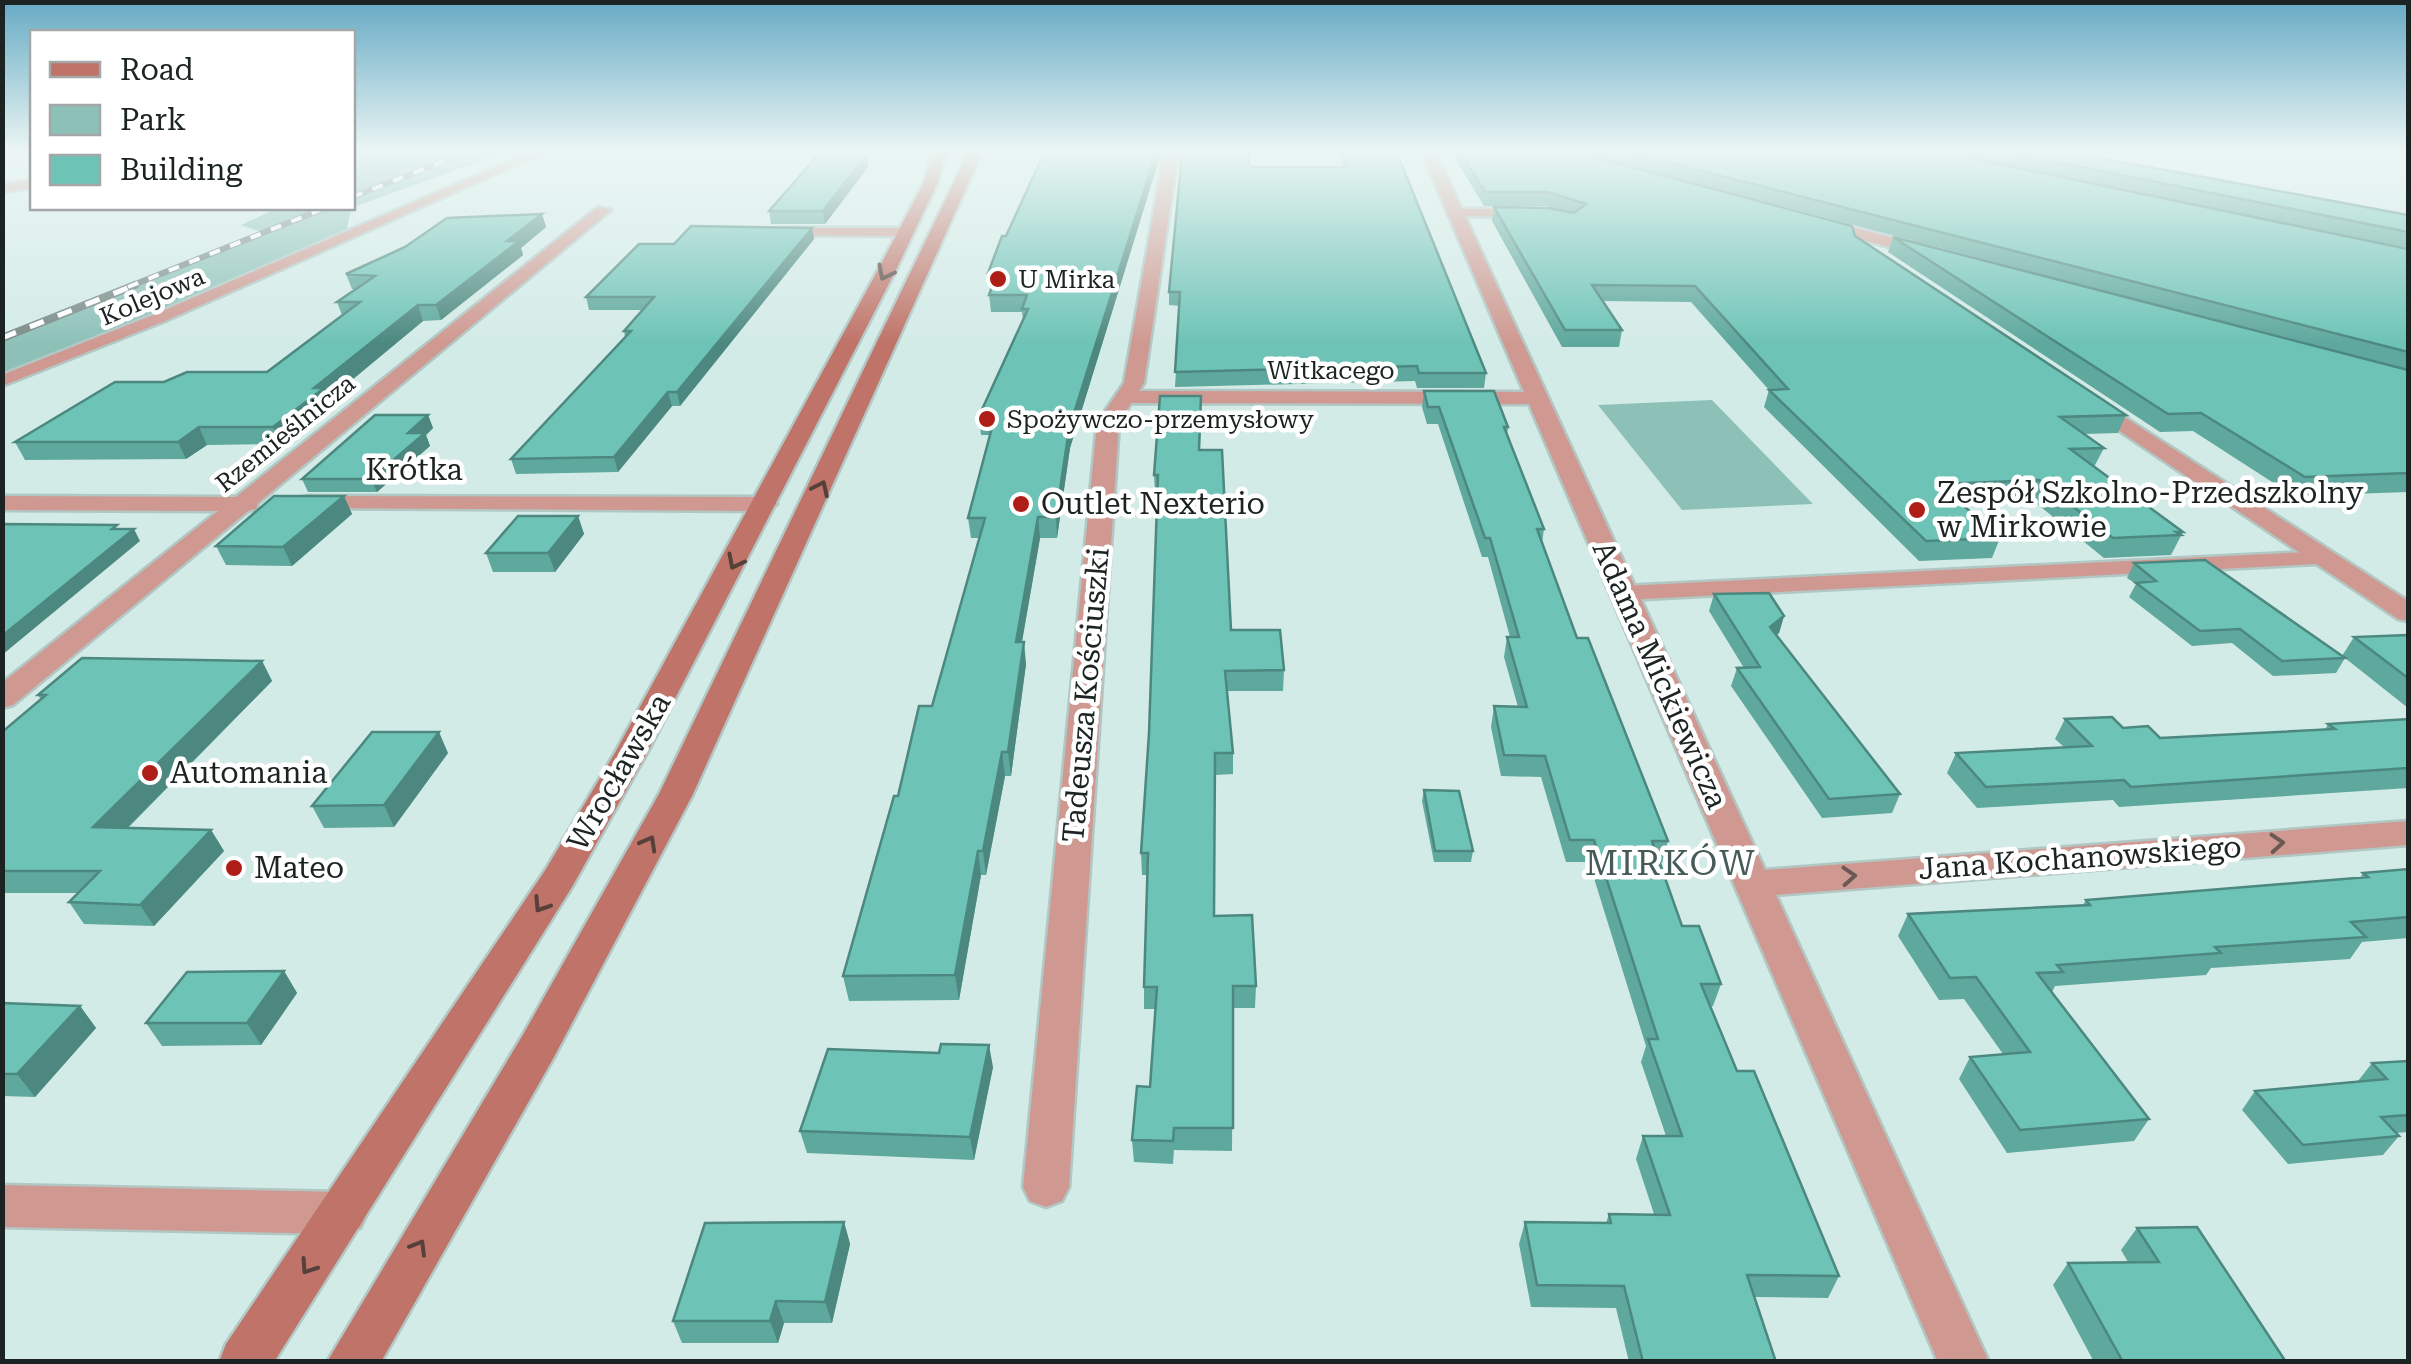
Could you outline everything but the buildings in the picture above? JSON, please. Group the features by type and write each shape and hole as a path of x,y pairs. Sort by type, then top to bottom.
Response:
{"main road":[{"name":"Wrocławska","path":"244,1362 558,878 650,718 765,504 913,217"},
{"name":"Wrocławska","path":"352,1362 539,1044 676,794 945,217"}],"street":[{"name":"Rzemieślnicza","path":"2,699 595,217"},
{"name":"Tadeusza Kościuszki","path":"1046,1187 1108,424 1134,383 1161,217"},
{"name":"Adama Mickiewicza","path":"1455,217 1964,1362"},
{"path":"1792,217 1957,260"},
{"path":"1861,235 1858,246 1890,267"},
{"path":"2072,388 2408,613"},
{"name":"Witkacego","path":"1125,397 1538,398"},
{"name":"Krótka","path":"2,503 765,504"},
{"name":"Jana Kochanowskiego","path":"1752,884 2408,833"},
{"path":"2,1206 344,1213"}],"lane":[{"name":"Kolejowa","path":"2,381 159,318 391,217"},
{"path":"759,232 905,232"},
{"path":"1624,594 2328,558"}],"green space":[{"path":"259,217 349,217 347,229 198,297 3,373 3,340 264,233 241,225"},
{"path":"1712,400 1813,504 1682,510 1598,405"}],"railway":[{"path":"128,287 303,217"},
{"path":"2,338 135,285"}],"place":[{"name":"U Mirka","path":"998,279"},
{"name":"Spożywczo-przemysłowy","path":"987,419"},
{"name":"Outlet Nexterio","path":"1021,504"},
{"name":"Zespół Szkolno-Przedszkolny w Mirkowie","path":"1917,510"},
{"name":"Automania","path":"150,773"},
{"name":"Mateo","path":"234,868"}],"district":[{"name":"MIRKÓW","path":"1671,863"}]}
